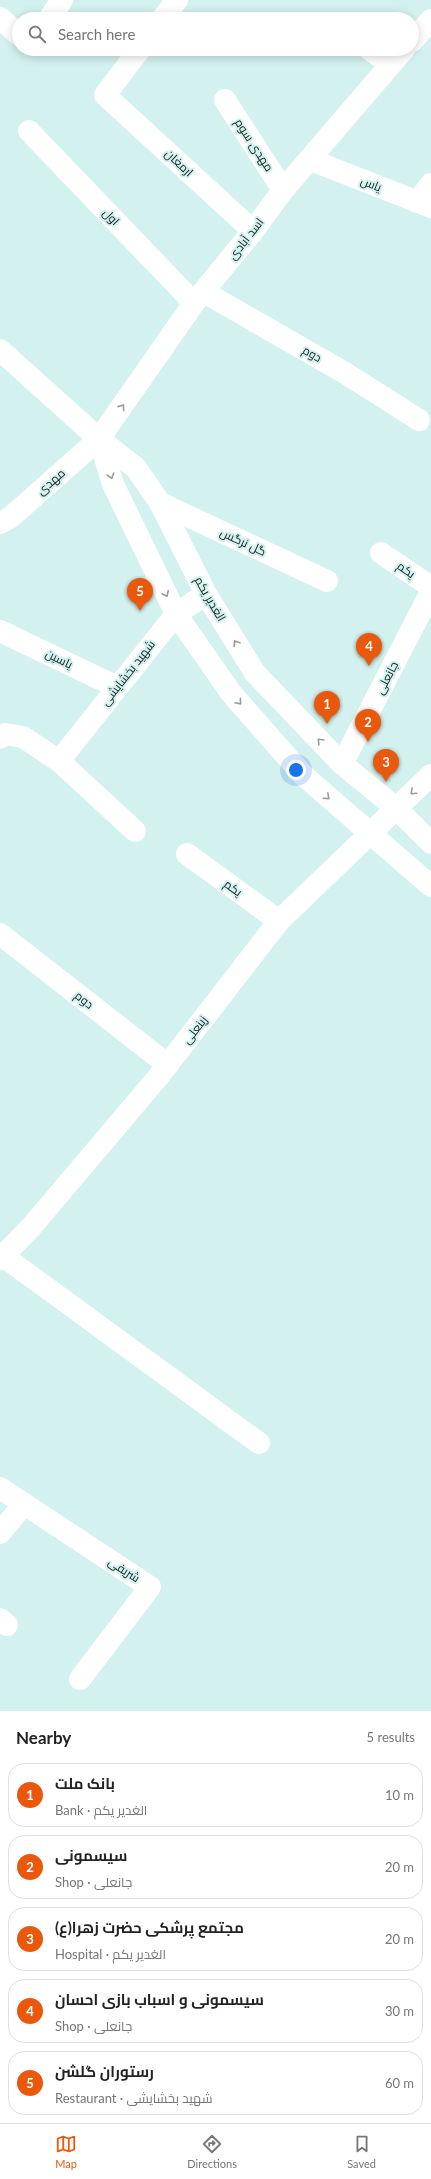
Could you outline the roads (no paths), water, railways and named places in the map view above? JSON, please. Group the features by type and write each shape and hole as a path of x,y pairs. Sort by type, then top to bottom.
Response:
{"street":[{"path":"54,12 62,0"},
{"path":"167,12 176,0"},
{"path":"0,18 12,29"},
{"path":"419,33 431,20"},
{"name":"ارمغان","path":"135,56 105,95 253,232"},
{"name":"اسد آبادی","path":"100,439 199,298 253,232 284,190 311,160 397,56"},
{"name":"مهدی سوم","path":"226,100 284,190"},
{"name":"اول","path":"29,131 199,298"},
{"name":"یاس","path":"311,160 424,205"},
{"path":"424,205 431,184"},
{"name":"دوم","path":"199,298 345,373 419,420"},
{"name":"الغدیر یکم","path":"0,350 100,439 136,468 160,503 206,594 255,673 342,764 396,808 431,843"},
{"path":"100,439 113,484 176,614 231,693 303,775 370,835 431,886"},
{"name":"مهدی","path":"0,523 12,517 100,439"},
{"name":"گل نرگس","path":"160,503 327,581"},
{"name":"یکم","path":"381,553 431,587"},
{"name":"جانعلی","path":"342,764 431,592"},
{"name":"شهید بخشایشی","path":"59,761 176,614 206,594"},
{"name":"یاسین","path":"0,631 117,687"},
{"path":"0,738 5,734 23,736 59,761 135,831"},
{"name":"زینعلی","path":"1,1257 32,1226 168,1065 279,921 431,775"},
{"name":"یکم","path":"187,854 279,921"},
{"name":"دوم","path":"0,934 168,1065"},
{"path":"1,1257 259,1443"},
{"name":"شریفی","path":"0,1488 150,1587 80,1679"},
{"path":"0,1533 24,1504"}],"place":[{"name":"رستوران گلشن","path":"140,611"},
{"name":"سیسمونی و اسباب بازی احسان","path":"369,666"},
{"name":"بانک ملت","path":"327,724"},
{"name":"سیسمونی","path":"368,742"},
{"name":"مجتمع پرشکی حضرت زهرا(ع)","path":"386,782"}]}
